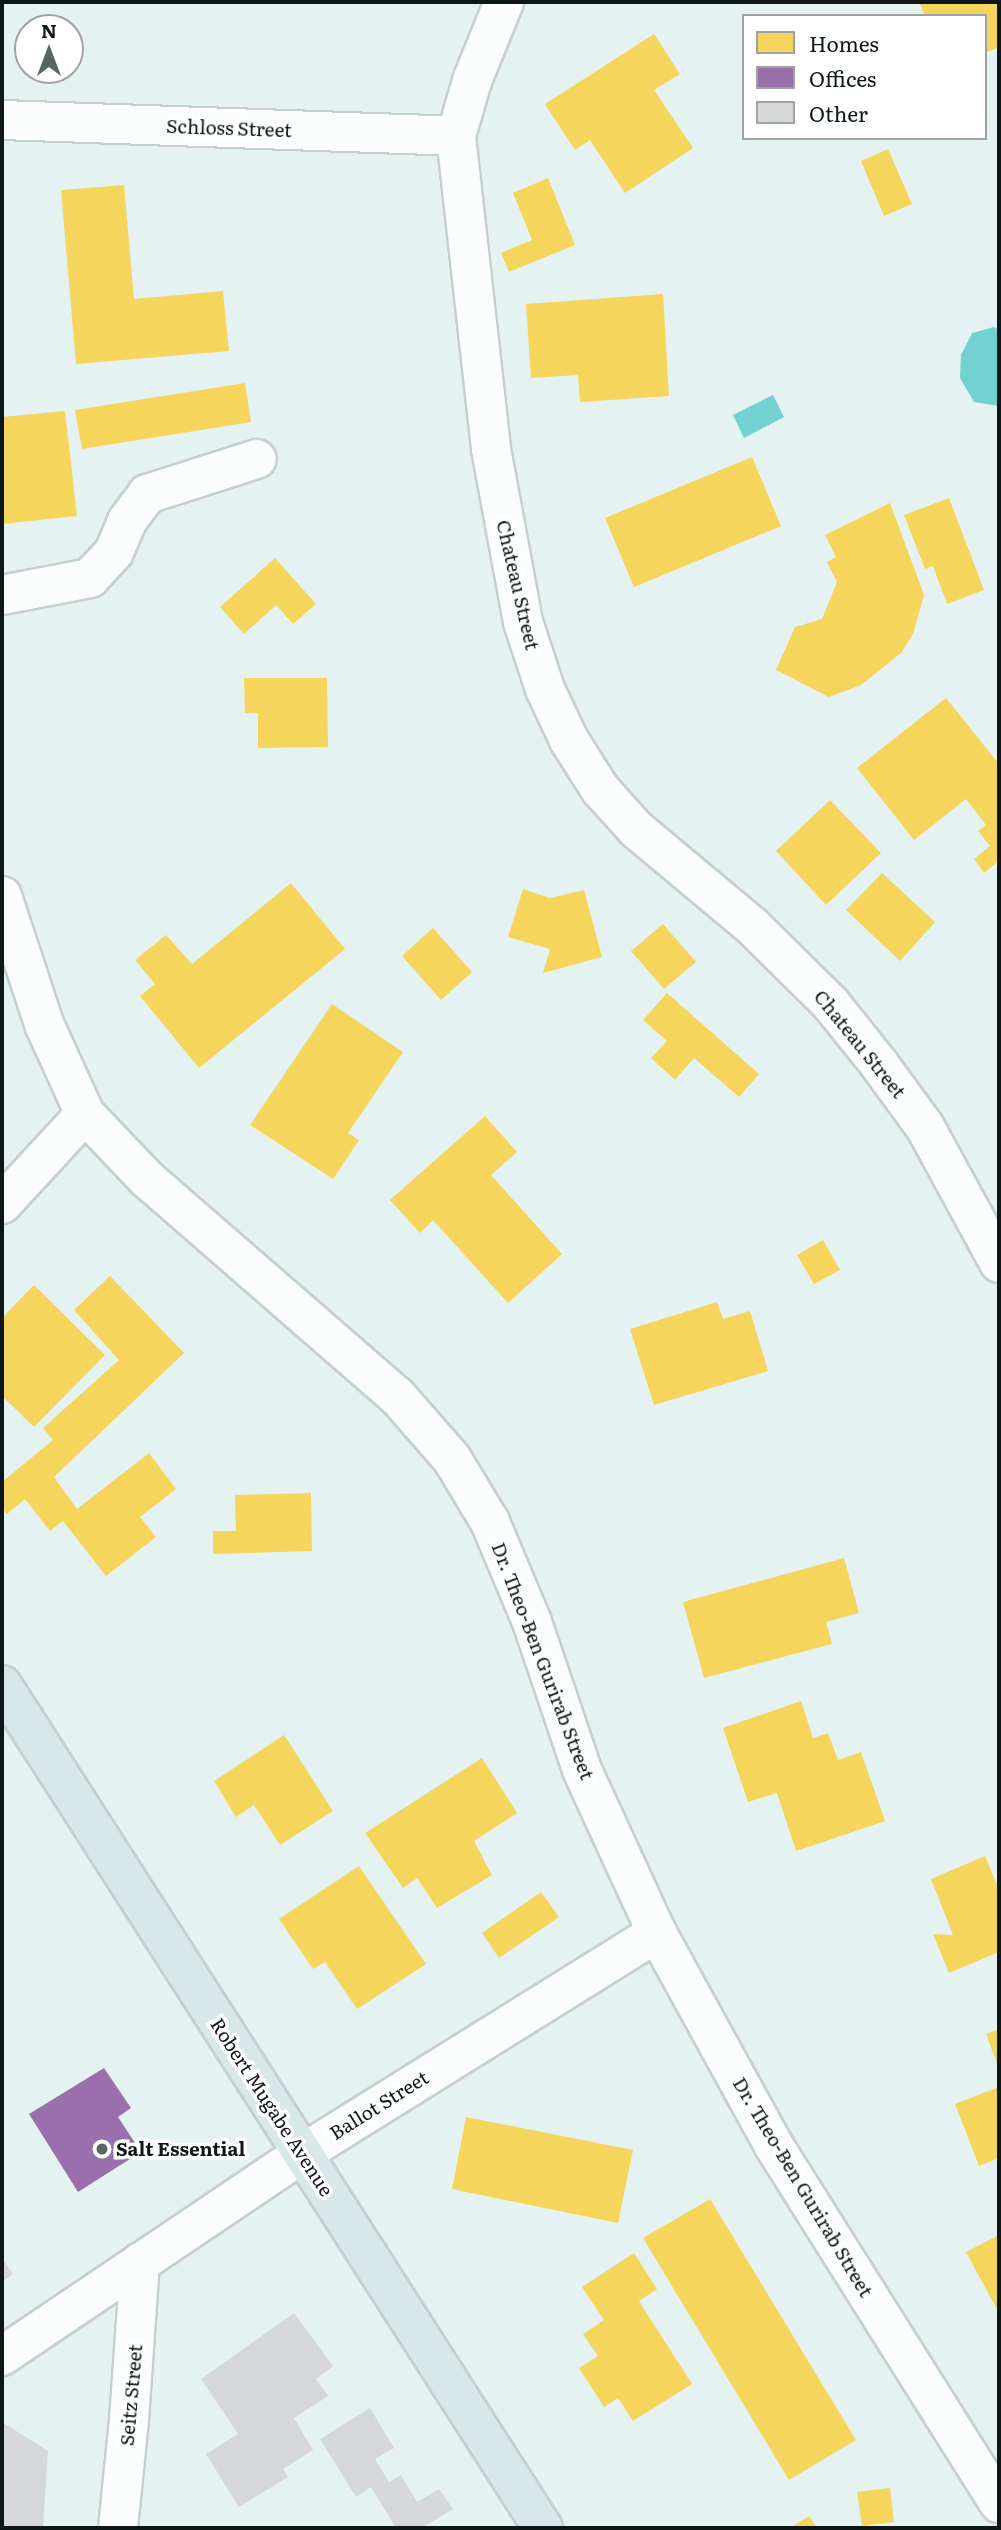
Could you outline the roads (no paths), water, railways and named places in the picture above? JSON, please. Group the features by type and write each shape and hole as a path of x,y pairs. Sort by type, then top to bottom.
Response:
{"main road":[{"name":"Robert Mugabe Avenue","path":"2,1685 543,2528"}],"street":[{"name":"Chateau Street","path":"504,2 472,81 456,136 491,449 523,622 545,689 569,740 609,799 636,829 751,925 831,1004 855,1034 925,1127 999,1263"},
{"name":"Schloss Street","path":"2,120 456,136"},
{"path":"2,595 90,578 114,552 128,520 147,494 257,459"},
{"name":"Dr. Theo-Ben Gurirab Street","path":"2,896 44,1024 85,1114 147,1179 397,1396 452,1460 490,1522 532,1622 582,1770 657,1933 774,2146 999,2503"},
{"path":"2,1204 85,1114"},
{"name":"Ballot Street","path":"2,2356 303,2153 657,1933"},
{"name":"Seitz Street","path":"118,2528 131,2407 140,2262"}],"water":[{"path":"994,327 999,330 999,406 974,402 960,378 961,355 972,333"},
{"path":"773,395 784,417 744,438 733,415"}],"place":[{"name":"Salt Essential","path":"102,2149"}]}
